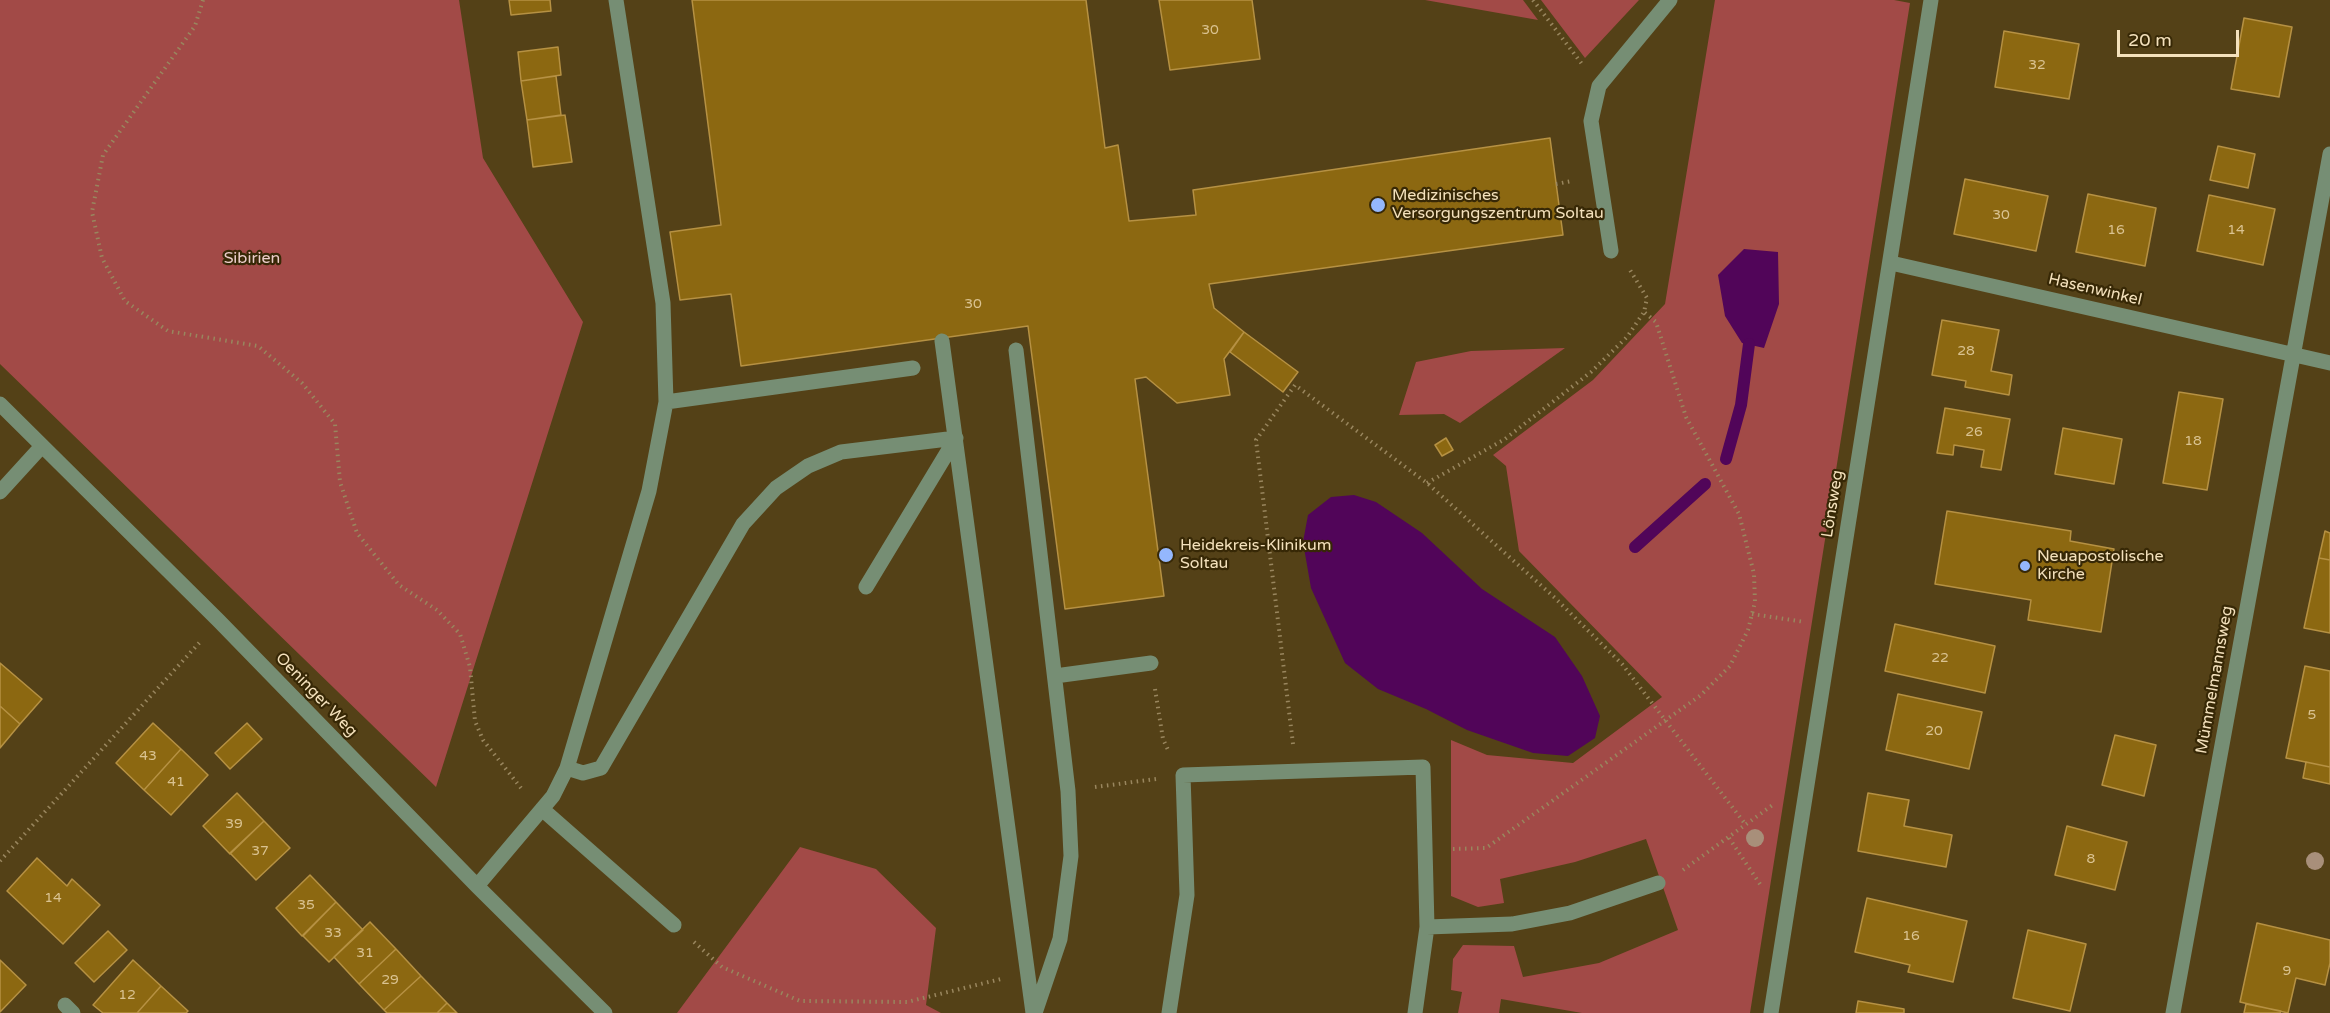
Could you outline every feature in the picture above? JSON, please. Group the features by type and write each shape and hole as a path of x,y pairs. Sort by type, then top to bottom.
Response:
{"street":[{"path":"477,886 554,796 567,768 649,491 666,402 663,303 616,0"},
{"path":"1611,250 1592,121 1599,86 1670,0"},
{"name":"Lönsweg","path":"1771,1013 1931,0"},
{"path":"2292,353 2330,154"},
{"name":"Hasenwinkel","path":"1891,263 2330,363"},
{"path":"942,341 1034,1013"},
{"path":"1016,350 1068,791 1071,856 1060,939 1034,1013"},
{"name":"Mümmelmannsweg","path":"2173,1013 2292,353"},
{"path":"666,402 914,368"},
{"name":"Oeninger Weg","path":"0,404 219,621 599,1011"},
{"path":"567,768 583,773 601,768 743,524 776,488 808,466 841,452 956,438"},
{"path":"866,587 956,438"},
{"path":"0,492 42,446"},
{"path":"1055,676 1151,663"},
{"path":"1169,1013 1187,895 1183,775 1423,767 1427,927 1415,1013"},
{"path":"542,809 674,926"},
{"path":"1427,927 1512,924 1570,913 1658,883"}],"path":[{"path":"203,0 195,26 103,155 92,212 102,258 125,301 168,331 258,346 302,383 335,424 340,482 357,533 399,585 437,610 460,634 470,667 475,721 483,740 525,792 542,809"},
{"path":"1533,0 1599,86"},
{"path":"1427,483 1505,440 1591,372 1627,337 1644,312 1647,298 1635,275 1611,250"},
{"path":"1426,849 1486,848 1701,695 1730,666 1748,630 1752,614 1755,574 1739,514 1686,417 1656,322 1644,312"},
{"path":"1296,772 1256,440 1295,385 1427,483 1555,598 1622,664 1666,718 1746,825"},
{"path":"1752,614 1832,625"},
{"path":"0,861 219,621"},
{"path":"1151,663 1163,739 1174,765 1183,775"},
{"path":"1092,787 1183,775"},
{"path":"1658,883 1691,866 1779,800 1803,804"},
{"path":"1729,838 1761,886 1789,890"},
{"path":"674,926 722,967 800,1001 907,1002 1028,973"}],"green space":[{"name":"Sibirien","path":"0,0 459,0 483,158 583,322 436,787 0,364"},
{"path":"1425,0 1523,0 1538,20"},
{"path":"1541,0 1639,0 1585,58"},
{"path":"1715,0 1894,0 1910,3 1750,1013 1582,1013 1501,999 1499,1013 1458,1013 1462,992 1451,990 1453,959 1463,945 1514,946 1523,977 1599,963 1678,930 1646,839 1575,862 1500,879 1504,903 1478,907 1451,896 1451,740 1487,755 1573,763 1662,697 1519,551 1506,466 1493,455 1593,380 1665,304"},
{"path":"1565,348 1460,423 1444,414 1399,415 1416,362 1471,351"},
{"path":"800,847 876,869 936,928 926,1005 941,1013 677,1013"}],"shaded area":[{"path":"1744,249 1778,252 1779,304 1764,348 1742,343 1725,316 1718,275"},
{"path":"1354,495 1376,502 1422,533 1482,589 1555,637 1582,676 1600,716 1595,738 1568,756 1533,753 1467,730 1426,709 1378,689 1345,663 1311,588 1303,542 1308,515 1331,497"}],"building":[{"path":"509,0 550,0 551,11 511,15"},
{"path":"692,0 1086,0 1105,148 1118,145 1129,221 1196,215 1193,190 1550,138 1563,235 1209,284 1214,308 1244,332 1224,359 1230,395 1177,403 1146,377 1135,379 1164,596 1065,609 1028,326 741,366 731,294 680,300 670,232 721,225"},
{"path":"1159,0 1252,0 1260,59 1170,70"},
{"path":"2244,18 2292,27 2279,97 2231,89"},
{"path":"2004,31 2079,44 2069,99 1995,87"},
{"path":"558,47 561,75 521,81 518,52"},
{"path":"556,76 561,115 527,120 521,81"},
{"path":"565,115 572,162 533,167 527,120"},
{"path":"2218,146 2255,154 2248,188 2210,180"},
{"path":"1965,179 2048,196 2036,251 1954,234"},
{"path":"2088,194 2156,208 2145,266 2076,252"},
{"path":"2209,195 2275,209 2263,265 2197,251"},
{"path":"1942,320 1999,330 1991,371 2012,375 2009,395 1965,387 1966,381 1932,375"},
{"path":"1244,332 1298,372 1283,392 1230,352"},
{"path":"2179,392 2223,399 2207,490 2163,483"},
{"path":"1945,408 2010,419 2001,470 1981,467 1984,450 1954,445 1953,455 1937,453"},
{"path":"2063,428 2122,439 2114,484 2055,474"},
{"path":"1446,438 1453,450 1442,456 1435,445"},
{"name":"Neuapostolische Kirche","path":"1947,511 2071,531 2070,541 2114,549 2101,632 2028,620 2031,600 1935,584"},
{"path":"2325,531 2330,533 2330,560 2319,558"},
{"path":"2319,558 2330,560 2330,633 2304,628"},
{"path":"1895,624 1995,646 1985,693 1885,671"},
{"path":"0,663 42,699 20,724 0,706"},
{"path":"2305,666 2330,671 2330,767 2286,758"},
{"path":"1898,694 1982,712 1969,769 1886,750"},
{"path":"0,706 20,724 0,748"},
{"path":"153,723 181,749 144,790 116,763"},
{"path":"247,723 262,739 230,769 215,753"},
{"path":"2115,735 2156,745 2144,796 2102,785"},
{"path":"181,749 208,775 171,815 144,790"},
{"path":"2306,762 2330,767 2330,784 2303,778"},
{"path":"237,793 264,821 230,854 203,826"},
{"path":"1868,793 1909,800 1904,826 1952,835 1946,867 1858,851"},
{"path":"264,821 290,848 256,880 230,853"},
{"path":"2067,826 2127,842 2115,890 2055,875"},
{"path":"37,858 67,886 72,879 100,905 63,944 7,891"},
{"path":"310,875 336,902 302,936 276,908"},
{"path":"1867,898 1967,921 1953,982 1908,972 1910,965 1855,952"},
{"path":"336,902 363,930 329,962 303,936"},
{"path":"370,922 396,949 359,984 334,957"},
{"path":"2257,923 2330,940 2330,963 2325,985 2296,978 2288,1013 2240,1002"},
{"path":"2028,930 2086,944 2070,1011 2013,998"},
{"path":"108,931 127,950 94,982 75,963"},
{"path":"396,949 421,976 384,1010 359,984"},
{"path":"0,960 26,985 0,1012"},
{"path":"133,960 161,986 137,1013 103,1013 93,1005"},
{"path":"421,976 447,1003 437,1013 387,1013 384,1010"},
{"path":"161,986 188,1011 186,1013 137,1013"},
{"path":"1858,1001 1904,1009 1904,1013 1856,1013"},
{"path":"447,1003 457,1013 437,1013"},
{"path":"2246,1004 2281,1011 2280,1013 2244,1013"}],"waterway":[{"path":"1726,459 1741,405 1749,344"},
{"path":"1635,547 1705,484"}],"place":[{"name":"Medizinisches Versorgungszentrum Soltau","path":"1378,205"},
{"name":"Heidekreis-Klinikum Soltau","path":"1166,555"},
{"name":"Neuapostolische Kirche","path":"2025,566"}]}
